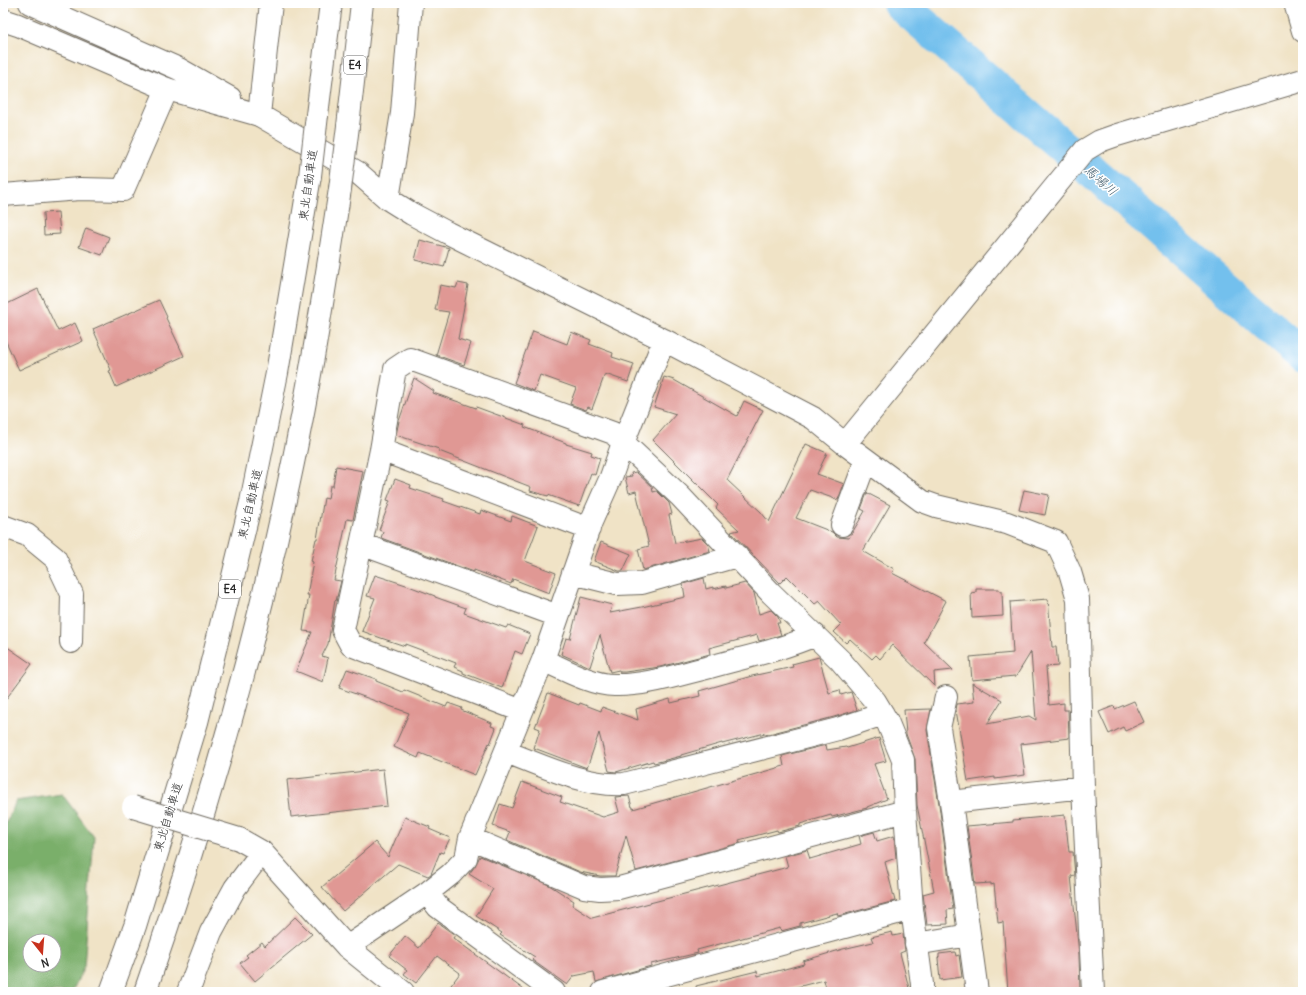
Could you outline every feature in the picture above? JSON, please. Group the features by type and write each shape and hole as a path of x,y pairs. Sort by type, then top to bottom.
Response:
{"main road":[{"path":"30,3 179,69 357,172 388,199 412,214 664,340 813,418 866,460 922,501 936,506 1007,523 1056,542 1070,572 1078,599 1083,787 1093,992"},
{"path":"259,115 271,3"},
{"name":"東北自動車道","path":"111,992 135,926 192,737 251,502 277,373 310,176 330,3"},
{"name":"E4","path":"145,992 196,839 227,734 286,500 326,279 340,189 362,3"},
{"path":"388,199 402,113 412,3"},
{"path":"1295,3 1303,31"},
{"path":"3,20 18,25 167,89 259,115"},
{"path":"845,444 1085,150 1100,141 1116,135 1303,80"},
{"path":"3,195 80,189 123,190 167,89"},
{"path":"347,947 427,893 451,874 466,858 470,838 543,660 589,529 611,477 623,442 664,340"},
{"path":"522,711 351,644 343,630 381,450 395,368 410,359 613,433 680,496 738,556 771,593 840,660 870,695 883,714 903,760 912,909 922,992"},
{"path":"381,450 589,529"},
{"path":"842,525 866,460"},
{"path":"3,526 26,536 55,558 72,594 71,642"},
{"path":"361,544 558,616"},
{"path":"573,573 617,584 642,583 738,556"},
{"path":"543,660 588,679 614,685 628,684 657,681 792,644 815,635"},
{"path":"946,697 939,728 951,802 977,992"},
{"path":"506,752 589,782 610,785 624,784 838,729 883,714"},
{"path":"951,802 1083,787"},
{"path":"133,807 239,839 262,852 347,947 403,992"},
{"path":"470,838 584,887 600,889 619,888 905,811"},
{"path":"188,992 211,932 235,888 262,852"},
{"path":"427,893 438,907 554,992"},
{"path":"602,992 912,909"},
{"path":"916,944 969,935"}],"green space":[{"path":"62,794 94,837 84,967 72,992 3,992 3,830 16,801"}],"building":[{"path":"58,212 60,234 44,235 43,213"},
{"path":"86,228 109,237 102,255 79,247"},
{"path":"420,240 449,248 444,267 415,260"},
{"path":"458,283 468,285 458,339 471,343 464,365 436,355 449,312 435,310 440,285 456,288"},
{"path":"38,289 58,331 75,323 83,341 19,370 3,335 3,306"},
{"path":"159,300 184,356 116,387 109,371 111,370 93,329"},
{"path":"533,331 567,344 571,332 591,340 589,344 613,353 612,357 634,364 628,382 605,374 592,409 588,407 586,410 570,404 576,388 540,375 534,391 514,383"},
{"path":"664,377 674,380 737,416 744,401 763,410 727,480 761,512 769,522 806,444 827,453 817,474 844,484 838,500 810,490 796,518 832,532 837,537 849,538 865,511 861,509 867,493 890,505 863,551 894,569 892,573 946,601 924,642 953,670 934,672 935,687 892,645 880,659 876,655 872,659 850,639 846,643 834,632 841,625 819,601 815,604 787,576 780,583 731,532 739,530 716,508 718,505 653,440 676,414 654,407"},
{"path":"414,378 434,391 433,393 525,425 524,427 566,444 592,452 591,455 600,458 595,475 591,473 579,506 548,495 530,491 531,487 439,451 439,449 396,435 399,421"},
{"path":"336,466 363,471 353,520 347,519 334,580 341,581 336,601 335,600 328,644 322,656 328,658 323,682 296,671 312,632 303,631 309,595 307,595 313,562 311,561 317,539 324,498 328,499 330,486 333,486"},
{"path":"636,472 652,487 653,492 657,491 669,503 672,514 669,515 675,543 702,538 708,544 710,551 643,570 638,549 649,546 636,491 629,493 625,477 632,476 631,473"},
{"path":"395,479 411,485 410,488 444,499 443,501 480,514 481,510 511,521 512,516 538,526 525,561 556,573 549,593 513,579 511,584 474,570 474,572 381,538 383,532 379,530 390,501 387,500"},
{"path":"1024,490 1049,495 1045,515 1019,510"},
{"path":"601,542 631,554 623,571 619,571 594,561"},
{"path":"375,575 466,608 464,613 506,628 508,625 530,634 522,654 515,651 502,688 463,673 463,671 454,667 456,663 405,644 405,646 362,631 375,598 367,596"},
{"path":"704,578 706,589 726,586 726,588 745,583 754,593 759,614 771,610 778,617 780,623 777,623 781,635 759,641 757,635 709,648 710,654 660,667 625,672 620,672 619,670 610,672 600,635 590,667 561,654 566,638 570,639 581,597 612,605 610,613 685,597 683,584"},
{"path":"976,589 999,589 999,591 1002,591 1003,616 972,618 971,593 976,592"},
{"path":"1048,599 1052,647 1056,647 1058,666 1046,667 1049,705 1064,703 1064,710 1068,710 1069,738 1021,744 1025,775 968,781 956,710 957,704 974,702 972,683 1002,700 987,724 1029,716 1036,720 1031,652 1015,678 1015,676 972,680 970,657 1013,653 1010,602"},
{"path":"3,644 32,664 3,703"},
{"path":"819,657 829,693 840,690 841,695 851,692 857,710 765,735 765,733 722,743 681,756 654,763 653,761 616,772 609,771 599,733 587,768 534,748 540,729 535,727 548,693 579,705 580,703 601,711 602,707 638,720 636,709 670,699 671,703 700,696 699,691 752,676 793,667 792,664"},
{"path":"347,669 376,679 376,681 403,692 404,690 446,707 448,703 462,708 461,710 492,723 491,726 496,728 475,775 420,753 418,758 394,747 409,713 339,688"},
{"path":"1134,701 1144,722 1125,731 1123,727 1109,734 1099,712 1114,706 1115,709"},
{"path":"931,709 927,730 939,804 953,909 947,910 948,924 927,925 923,894 934,891 917,805 915,759 906,734 904,710"},
{"path":"879,738 886,761 874,764 887,799 867,808 832,817 831,815 778,832 777,830 739,840 740,843 636,871 626,835 615,876 600,876 580,872 507,840 510,832 493,826 500,804 512,808 522,782 562,797 560,802 603,817 619,812 615,797 629,796 633,809 784,766 782,756 826,745 827,750 847,748"},
{"path":"383,769 387,806 291,817 287,780"},
{"path":"1065,815 1069,852 1073,852 1075,875 1071,876 1079,954 1080,992 1008,992 1003,922 998,923 994,884 975,884 967,826"},
{"path":"405,817 430,827 429,829 450,838 443,853 440,852 431,874 428,876 398,864 343,911 322,887 375,842 388,857"},
{"path":"874,832 877,841 894,836 896,858 885,862 895,901 838,916 837,913 800,923 800,926 781,931 780,928 697,950 698,953 651,964 651,966 596,982 594,972 574,976 567,985 532,960 535,957 500,935 502,933 476,916 493,889 469,874 480,856 549,885 574,901 572,905 592,918 788,867 785,856 807,850 810,859 861,844 859,836"},
{"path":"295,917 312,934 255,981 240,963 248,957 246,955 262,942 265,946"},
{"path":"438,923 455,935 453,938 527,992 446,992 460,973 437,956 416,983 404,974 407,970 389,956 405,936 419,948"},
{"path":"892,932 893,936 903,934 905,951 900,953 910,992 827,992 824,980 778,992 697,992 696,986 757,971 758,976 804,964 803,961 873,942 871,937"},
{"path":"955,952 956,956 959,955 962,977 940,980 939,954"}],"waterway":[{"name":"馬場川","path":"899,3 1303,356"}]}
